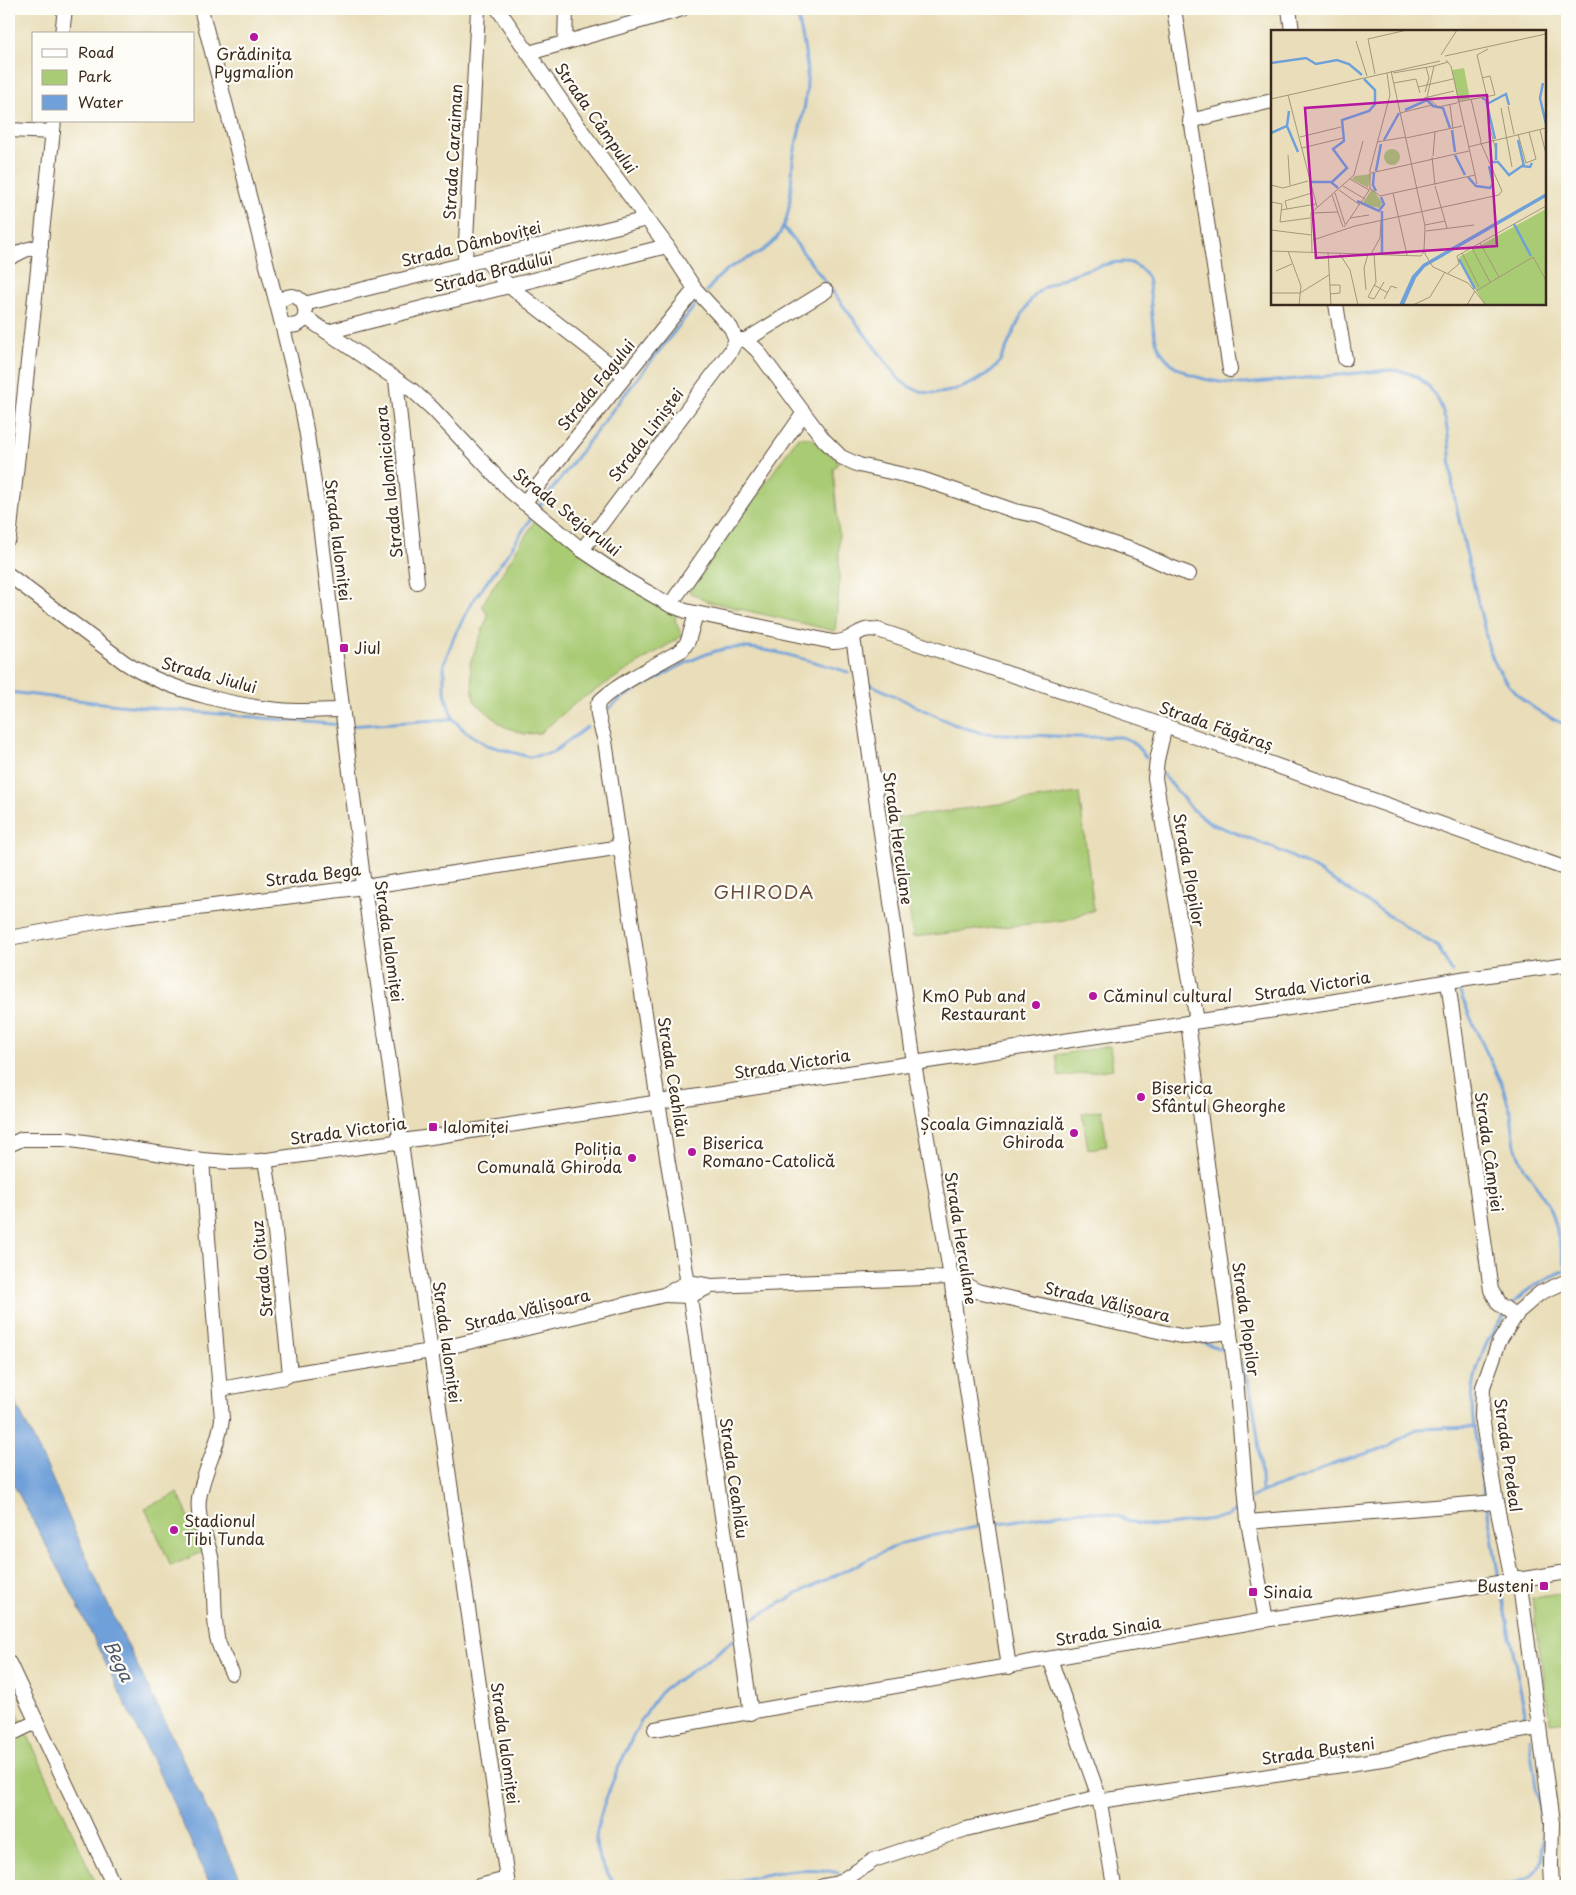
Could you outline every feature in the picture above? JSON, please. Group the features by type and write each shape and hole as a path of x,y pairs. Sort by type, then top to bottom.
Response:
{"street":[{"path":"62,32 64,9"},
{"name":"Strada Ialomiței","path":"201,9 282,324 307,435 319,517 364,886 508,1883"},
{"name":"Strada Caraiman","path":"466,297 465,264 478,9"},
{"name":"Strada Câmpului","path":"498,9 586,137 667,246 695,289 741,340 757,350 803,414 828,445 841,457 947,486 1015,511 1039,516 1140,553 1189,574"},
{"path":"565,42 566,9"},
{"path":"529,53 682,9"},
{"path":"1174,9 1230,370"},
{"path":"1289,9 1292,30"},
{"path":"1190,121 1271,101"},
{"path":"9,130 53,127 9,538"},
{"name":"Strada Dâmboviței","path":"305,310 465,264 647,219"},
{"path":"9,258 25,250 41,246"},
{"name":"Strada Bradului","path":"328,332 667,246"},
{"path":"485,259 509,286 625,376"},
{"name":"Strada Fagului","path":"531,509 625,376 695,289"},
{"path":"741,340 826,291"},
{"name":"Strada Stejarului","path":"277,304 283,298 291,296 299,298 305,310 328,332 396,379 433,408 497,479 531,509 582,550 628,581 670,605 696,614 833,642 847,641 853,637"},
{"path":"1336,305 1345,360"},
{"path":"282,324 291,327 300,324 305,310"},
{"name":"Strada Liniștei","path":"582,550 730,352 741,340"},
{"name":"Strada Ialomicioara","path":"396,379 417,582"},
{"path":"670,605 803,414"},
{"name":"Strada Jiului","path":"9,575 124,662 158,681 186,690 256,706 343,720"},
{"name":"Strada Ceahlău","path":"696,614 688,641 682,650 609,694 598,703 597,709 605,741 658,1102 689,1289 751,1713"},
{"name":"Strada Făgăraș","path":"853,637 864,629 878,630 1165,726 1567,869"},
{"name":"Strada Herculane","path":"853,637 914,1063 952,1286 1009,1667"},
{"name":"Strada Plopilor","path":"1165,726 1155,778 1192,1022 1236,1378 1248,1522 1266,1620"},
{"name":"Strada Bega","path":"9,938 118,918 364,886 621,847"},
{"name":"Strada Victoria","path":"9,1145 15,1137 65,1138 202,1160 243,1162 265,1160 1330,1002 1467,978 1567,964"},
{"name":"Strada Câmpiei","path":"1448,982 1491,1290 1494,1298 1510,1312"},
{"path":"202,1160 222,1418 220,1434 202,1482 199,1502 201,1526 208,1543 212,1561 218,1640 232,1673"},
{"name":"Strada Oituz","path":"265,1160 272,1203 290,1374"},
{"name":"Strada Predeal","path":"1552,1886 1552,1823 1539,1728 1489,1502 1481,1412 1485,1376 1496,1347 1505,1331 1510,1312 1546,1290 1567,1281"},
{"path":"689,1289 711,1286 952,1286"},
{"name":"Strada Vălișoara","path":"952,1286 1185,1337 1230,1332"},
{"name":"Strada Vălișoara","path":"221,1389 285,1377 290,1374 431,1351 689,1289"},
{"path":"1248,1522 1489,1502"},
{"name":"Strada Sinaia","path":"655,1730 1266,1620 1567,1572"},
{"path":"1050,1659 1099,1799 1114,1886"},
{"path":"9,1663 114,1886"},
{"path":"9,1735 36,1722"},
{"name":"Strada Bușteni","path":"822,1886 838,1883 874,1860 966,1829 1099,1799 1388,1758 1443,1743 1539,1728"},
{"path":"479,1886 508,1883"}],"green space":[{"path":"798,437 812,438 839,462 833,469 839,534 839,588 835,631 706,601 689,592"},
{"path":"536,519 677,611 675,620 682,636 578,701 540,733 524,734 503,726 474,701 470,663 488,616 482,605"},
{"path":"1079,793 1094,910 1065,920 913,937 897,818"},
{"path":"1110,1046 1113,1069 1059,1077 1056,1055"},
{"path":"1102,1110 1107,1146 1088,1149 1082,1113"},
{"name":"Stadionul Tibi Tunda","path":"178,1493 204,1551 171,1566 145,1508"},
{"path":"1567,1593 1567,1721 1550,1723 1532,1598"},
{"path":"9,1694 97,1886 9,1886"}],"water":[{"name":"Bega","path":"9,1389 47,1467 101,1590 244,1886 211,1886 170,1796 67,1584 9,1476"}],"waterway":[{"path":"707,291 727,269 761,252 772,244 782,230 786,220 789,209 794,155 805,106 807,86 805,50 796,9"},
{"path":"783,226 898,378 909,387 922,392 948,392 961,388 974,382 997,366 1029,302 1042,289 1066,277 1096,267 1122,262 1131,263 1136,266 1148,278 1156,340 1170,362 1192,375 1218,382 1244,384 1390,370 1397,370 1417,377 1433,392 1445,418 1453,488 1489,649 1501,675 1519,696 1529,705 1567,725"},
{"path":"538,508 696,304"},
{"path":"533,515 507,555 472,602 454,637 444,663 444,686 448,705 453,719 465,731 487,745 529,757 552,753 587,727"},
{"path":"608,709 626,695 682,665 720,650 734,648 766,650 848,672"},
{"path":"870,684 953,724 982,733 1122,737 1133,742 1146,757"},
{"path":"9,692 119,705 341,725"},
{"path":"348,726 453,719"},
{"path":"1163,774 1190,807 1210,823 1274,848 1312,867 1438,947 1452,972"},
{"path":"1458,988 1503,1087 1511,1114 1515,1145 1521,1162 1548,1204 1567,1270"},
{"path":"1510,1307 1536,1285 1567,1270"},
{"path":"1251,1498 1338,1462 1388,1447 1417,1429 1474,1427 1472,1412 1474,1382 1482,1353 1496,1326 1505,1314"},
{"path":"1200,1341 1224,1350"},
{"path":"1241,1362 1251,1393 1254,1410 1262,1492"},
{"path":"1474,1427 1485,1498"},
{"path":"994,1524 1078,1511 1114,1515 1138,1524 1168,1525 1227,1517 1238,1507"},
{"path":"1487,1507 1499,1579"},
{"path":"751,1620 795,1595 900,1544 977,1527"},
{"path":"1500,1586 1527,1723"},
{"path":"617,1886 603,1866 596,1848 596,1842 598,1827 610,1787 630,1743 651,1706 662,1691 708,1660 733,1640"},
{"path":"1494,1886 1519,1882 1530,1877 1538,1868 1542,1859 1543,1836 1529,1738"},
{"path":"716,1886 792,1870 823,1870 839,1873"},
{"path":"856,1882 862,1886"}],"place":[{"name":"Grădinița Pygmalion","path":"254,37"},
{"name":"Jiul","path":"344,648"},
{"name":"Căminul cultural","path":"1093,996"},
{"name":"Km0 Pub and Restaurant","path":"1036,1005"},
{"name":"Biserica Sfântul Gheorghe","path":"1141,1097"},
{"name":"Ialomiței","path":"433,1127"},
{"name":"Școala Gimnazială Ghiroda","path":"1074,1133"},
{"name":"Biserica Romano-Catolică","path":"692,1152"},
{"name":"Poliția Comunală Ghiroda","path":"632,1158"},
{"name":"Stadionul Tibi Tunda","path":"174,1530"},
{"name":"Bușteni","path":"1544,1586"},
{"name":"Sinaia","path":"1253,1592"}],"district":[{"name":"GHIRODA","path":"764,892"}]}
